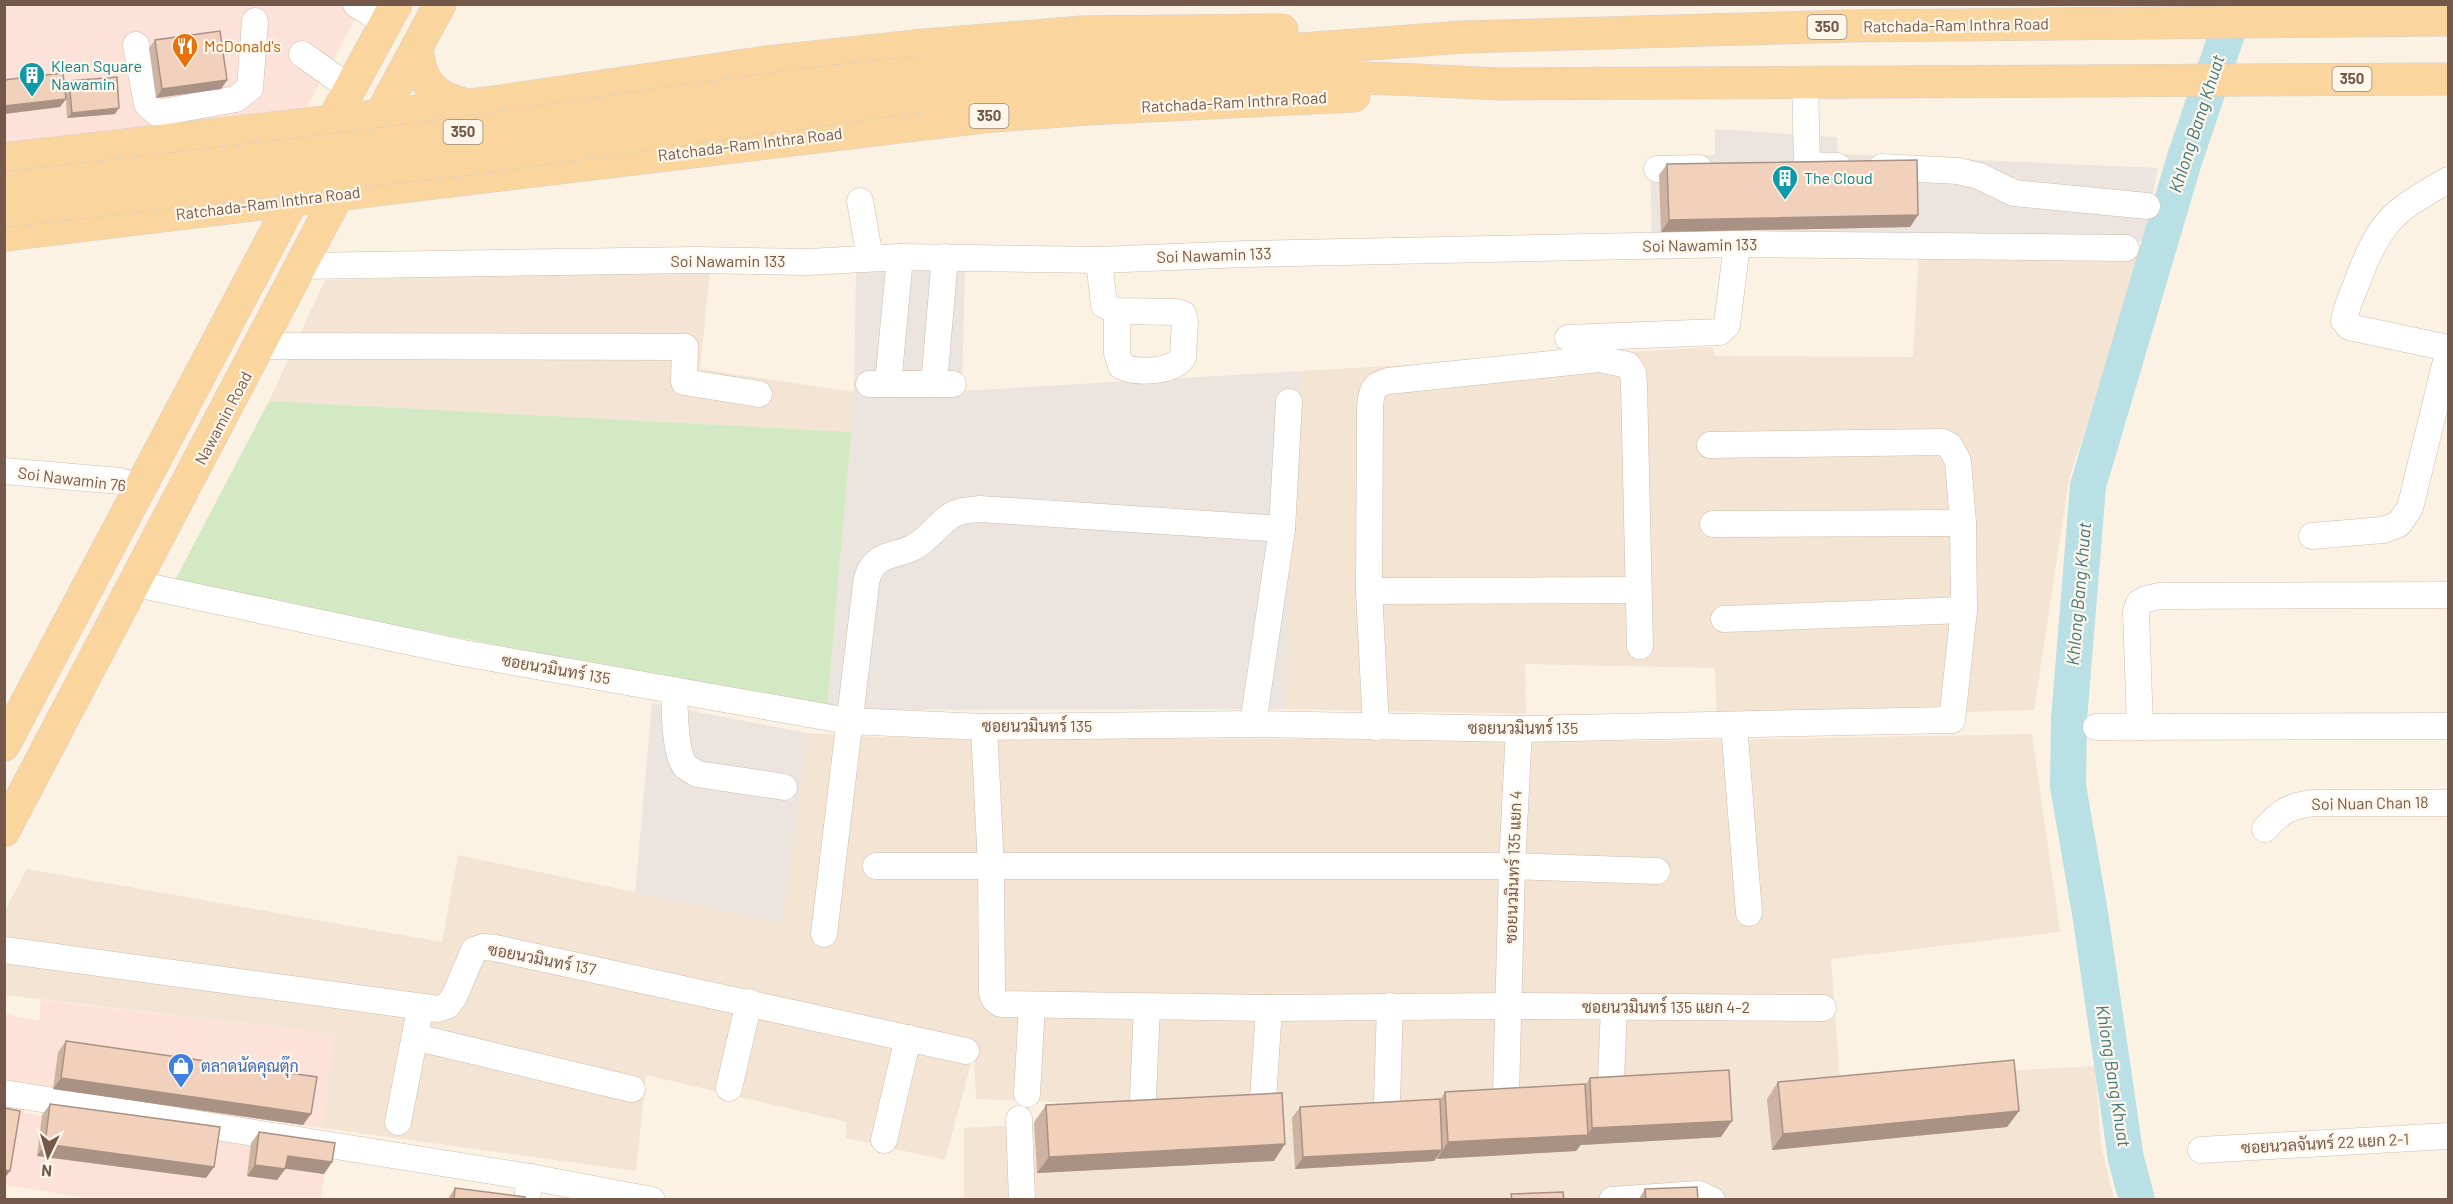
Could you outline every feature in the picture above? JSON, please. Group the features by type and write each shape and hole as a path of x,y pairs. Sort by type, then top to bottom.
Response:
{"main road":[{"name":"Nawamin Road","path":"4,831 440,4"},
{"path":"9,726 265,254 333,120 391,14"},
{"name":"Ratchada-Ram Inthra Road","path":"4,211 476,158 1073,60 1275,51 1463,37 1848,26 2448,20"},
{"name":"Ratchada-Ram Inthra Road","path":"13,158 288,128 383,111 477,104 767,62 925,45 1082,32 1270,30 1463,37"},
{"path":"417,49 419,66 426,82 445,100 477,104 459,147 469,170 482,176"},
{"name":"Ratchada-Ram Inthra Road","path":"4,188 222,164 473,131 819,81 1068,85 1294,77 1386,78 1499,84 2448,79"},
{"name":"Ratchada-Ram Inthra Road","path":"18,233 225,210 482,176 982,117 1088,109 1311,99 1499,84"},
{"path":"350,88 383,111"},
{"path":"13,158 46,169 57,189 53,216 18,233"},
{"path":"225,210 239,219 265,254 302,266"}],"street":[{"path":"356,4 391,14"},
{"path":"136,45 147,104 157,113 236,99 250,88 255,21"},
{"path":"302,54 350,88"},
{"path":"1804,81 1796,166 1907,167 1958,171 1979,176 2014,193 2146,207"},
{"path":"1657,169 1726,167"},
{"path":"2448,180 2403,207 2390,219 2372,244 2344,321 2349,327 2448,348"},
{"path":"860,201 870,258"},
{"path":"1568,338 1720,332 1727,325 1737,244"},
{"name":"Soi Nawamin 133","path":"302,266 696,260 809,262 900,257 1098,260 1258,254 1737,244 2126,248"},
{"path":"900,257 879,384 944,384 945,257"},
{"path":"1098,260 1104,304 1117,311"},
{"path":"260,346 685,347 684,382 759,394"},
{"path":"2312,536 2383,530 2399,524 2410,508 2448,353"},
{"path":"1376,727 1369,591 1370,408 1371,392 1374,387 1388,381 1599,359 1628,365 1633,373 1640,646"},
{"path":"1253,724 1282,530 1289,402"},
{"path":"1710,445 1943,442 1950,446 1958,461 1963,524 1964,610 1724,619"},
{"name":"Soi Nawamin 76","path":"4,471 120,481 139,488"},
{"path":"824,934 865,593 870,571 876,563 886,556 913,548 949,517 960,511 980,509 1282,530"},
{"path":"1713,524 1963,524"},
{"name":"ซอยนวมินทร์ 135","path":"136,584 463,652 848,721 984,727 1253,724 1519,729 1952,720 1964,610"},
{"path":"1369,591 1637,590"},
{"path":"2140,727 2136,612 2139,603 2146,599 2160,596 2448,595"},
{"path":"674,690 678,741 681,758 686,768 697,774 784,787"},
{"path":"1734,725 1749,913"},
{"path":"2096,727 2448,726"},
{"path":"984,727 991,867"},
{"name":"ซอยนวมินทร์ 135 แยก 4","path":"1506,1094 1512,866 1519,729"},
{"name":"Soi Nuan Chan 18","path":"2265,829 2280,813 2296,805 2448,803"},
{"path":"876,866 1512,866 1657,871"},
{"name":"ซอยนวมินทร์ 135 แยก 4-2","path":"991,867 992,993 994,1000 1000,1004 1269,1008 1390,1006 1823,1008"},
{"name":"ซอยนวมินทร์ 137","path":"4,950 438,1009 447,1006 474,951 483,946 966,1051"},
{"path":"729,1088 749,1002"},
{"path":"1027,1094 1032,1005"},
{"path":"1388,1102 1390,1006"},
{"path":"1143,1098 1147,1007"},
{"path":"1611,1080 1614,1007"},
{"path":"398,1122 420,1008"},
{"path":"1263,1100 1269,1008"},
{"path":"415,1037 632,1089"},
{"path":"884,1140 908,1038"},
{"path":"4,1093 529,1188 652,1200"},
{"path":"1019,1119 1022,1200"},
{"name":"ซอยนวลจันทร์ 22 แยก 2-1","path":"2201,1150 2448,1136"},
{"path":"1612,1200 1699,1194 1712,1200"}],"shaded area":[{"path":"4,5 363,5 307,107 5,149"},
{"path":"1715,129 1837,137 1838,154 2158,168 2143,241 1652,242 1650,158 1715,155"},
{"path":"2144,250 2069,479 2034,710 1717,719 1715,668 1525,664 1526,714 1284,709 1301,371 1713,347 1714,356 1913,357 1919,252"},
{"path":"710,270 700,369 854,392 851,432 269,401 325,280"},
{"path":"965,270 962,391 1301,371 1284,709 827,710 854,392 856,271"},
{"path":"652,703 807,733 782,923 635,893"},
{"path":"807,733 878,737 1664,741 2032,734 2060,932 1831,959 1840,1080 2095,1066 2101,1145 2114,1199 964,1199 964,1128 1283,1110 976,1099 974,1052 945,1160 846,1138 846,1122 646,1075 636,1171 322,1128 334,1034 5,995 5,910 27,869 442,942 458,855 782,923"},
{"path":"41,1000 334,1034 322,1128 5,1084 5,1014 39,1021"},
{"path":"4,1103 25,1106 24,1113 327,1154 321,1199 97,1200 5,1185"}],"green space":[{"path":"269,401 851,432 827,710 174,582"}],"building":[{"name":"McDonald's","path":"220,31 227,80 162,89 155,40"},
{"name":"Klean Square Nawamin","path":"63,73 66,99 4,106 4,80"},
{"path":"117,77 119,108 72,113 69,81"},
{"name":"The Cloud","path":"1917,160 1918,215 1669,220 1667,164"},
{"name":"ตลาดนัดคุณตุ๊ก","path":"66,1041 317,1077 311,1114 61,1078"},
{"path":"2014,1060 2019,1111 1783,1134 1778,1082"},
{"path":"1729,1070 1732,1121 1592,1128 1590,1078"},
{"path":"1585,1084 1588,1135 1448,1142 1445,1092"},
{"path":"1282,1093 1285,1144 1049,1157 1046,1105"},
{"path":"1440,1099 1442,1150 1303,1157 1300,1107"},
{"path":"50,1104 220,1127 214,1167 45,1144"},
{"path":"4,1108 20,1111 10,1171 4,1170"},
{"path":"259,1132 335,1143 332,1162 288,1156 285,1169 255,1165"},
{"path":"1697,1187 1698,1200 1646,1200 1645,1189"},
{"path":"455,1188 525,1197 525,1200 454,1200"},
{"path":"1563,1192 1564,1200 1512,1200 1511,1194"}],"waterway":[{"name":"Khlong Bang Khuat","path":"2137,1200 2126,1159 2090,913 2068,786 2069,719 2088,486 2184,161 2237,4"}],"place":[{"name":"McDonald's","path":"185,69"},
{"name":"Klean Square Nawamin","path":"32,98"},
{"name":"The Cloud","path":"1785,201"},
{"name":"ตลาดนัดคุณตุ๊ก","path":"181,1089"}]}
